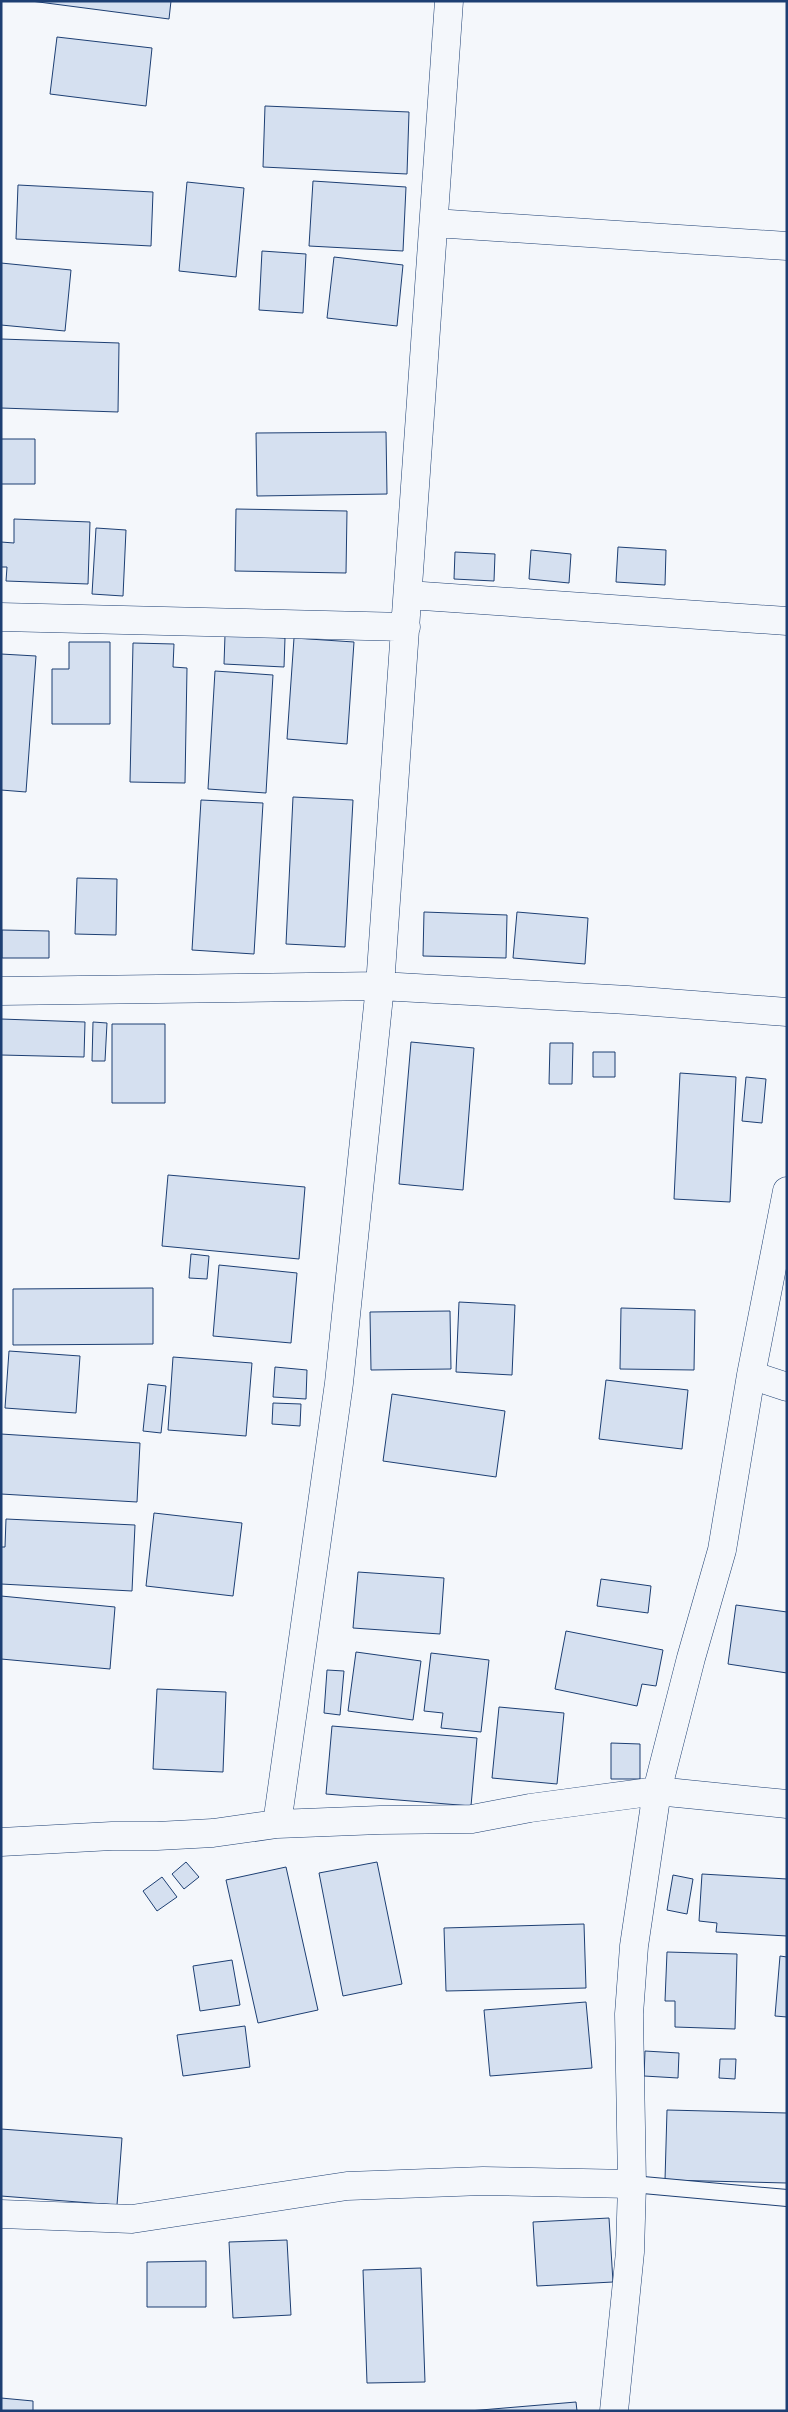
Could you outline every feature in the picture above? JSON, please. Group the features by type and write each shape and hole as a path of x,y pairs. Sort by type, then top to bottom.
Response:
{"street":[{"path":"277,1824 339,1384 380,986 449,1"},
{"path":"434,223 787,246"},
{"path":"408,595 787,621"},
{"path":"1,617 406,627"},
{"path":"1,991 380,986 628,1000 787,1012"},
{"path":"614,2411 630,2252 632,2184 629,2014 634,1946 657,1791 690,1658 722,1550 751,1375 787,1191"},
{"path":"751,1375 787,1387"},
{"path":"1,1842 213,1833 277,1824 472,1819 530,1808 657,1791 787,1804"},
{"path":"1,2214 132,2219 347,2186 482,2182 632,2184"}],"lane":[{"path":"632,2184 787,2198"}],"building":[{"path":"31,1 171,1 169,19"},
{"path":"57,37 152,48 146,106 50,94"},
{"path":"265,106 409,112 407,174 263,167"},
{"path":"313,181 406,187 403,251 309,246"},
{"path":"187,182 244,188 236,277 179,271"},
{"path":"18,185 153,192 151,246 16,239"},
{"path":"262,251 306,254 303,313 259,310"},
{"path":"334,257 403,265 397,326 327,318"},
{"path":"1,263 71,270 65,331 1,325"},
{"path":"1,339 119,343 118,412 1,408"},
{"path":"386,432 387,494 257,496 256,433"},
{"path":"1,439 35,439 35,484 1,484"},
{"path":"236,509 347,511 346,573 235,571"},
{"path":"14,519 90,522 88,584 6,581 7,567 1,567 1,542 14,543"},
{"path":"96,528 126,530 123,596 92,594"},
{"path":"618,547 666,550 665,585 616,582"},
{"path":"531,550 571,554 569,583 529,579"},
{"path":"455,552 495,554 494,581 454,579"},
{"path":"225,635 285,638 284,667 224,664"},
{"path":"294,638 354,642 347,744 287,739"},
{"path":"69,642 110,642 110,724 52,724 52,669 69,669"},
{"path":"133,643 174,644 173,667 187,668 185,783 130,782"},
{"path":"1,654 36,656 26,792 1,790"},
{"path":"215,671 273,675 266,793 208,789"},
{"path":"293,797 353,800 345,947 286,944"},
{"path":"201,800 263,803 254,954 192,950"},
{"path":"77,878 117,879 116,935 75,934"},
{"path":"424,912 507,915 506,958 423,956"},
{"path":"517,912 588,918 585,964 513,958"},
{"path":"2,930 49,931 49,958 2,958"},
{"path":"1,1019 85,1022 84,1057 1,1055"},
{"path":"93,1022 107,1023 105,1061 92,1061"},
{"path":"112,1024 165,1024 165,1103 112,1103"},
{"path":"411,1042 474,1048 463,1190 399,1184"},
{"path":"550,1043 573,1043 572,1084 549,1084"},
{"path":"593,1052 615,1052 615,1077 593,1077"},
{"path":"680,1073 736,1077 730,1202 674,1199"},
{"path":"746,1077 766,1079 762,1123 742,1121"},
{"path":"168,1175 305,1187 299,1259 162,1246"},
{"path":"191,1254 209,1256 207,1279 189,1278"},
{"path":"219,1265 297,1273 291,1343 213,1336"},
{"path":"153,1288 153,1344 13,1345 13,1289"},
{"path":"459,1302 515,1305 512,1375 456,1372"},
{"path":"621,1308 695,1310 694,1370 620,1369"},
{"path":"450,1311 451,1369 371,1370 370,1312"},
{"path":"9,1351 80,1356 76,1413 5,1408"},
{"path":"173,1357 252,1363 246,1436 168,1430"},
{"path":"275,1367 307,1370 306,1399 273,1397"},
{"path":"606,1380 688,1390 682,1449 599,1439"},
{"path":"148,1384 166,1386 161,1433 143,1431"},
{"path":"392,1394 505,1411 496,1477 383,1461"},
{"path":"273,1403 301,1404 300,1426 272,1424"},
{"path":"1,1434 140,1443 137,1502 1,1494"},
{"path":"154,1513 242,1523 233,1596 146,1586"},
{"path":"6,1519 135,1525 132,1591 1,1584 1,1547 5,1547"},
{"path":"358,1572 444,1578 440,1634 353,1628"},
{"path":"601,1579 651,1586 648,1613 597,1606"},
{"path":"1,1596 115,1607 110,1669 1,1659"},
{"path":"736,1605 787,1612 787,1673 728,1664"},
{"path":"566,1631 663,1650 656,1686 642,1684 637,1706 555,1689"},
{"path":"356,1652 421,1661 413,1720 348,1711"},
{"path":"431,1653 489,1660 481,1732 441,1728 443,1713 424,1711"},
{"path":"327,1670 344,1671 340,1715 324,1713"},
{"path":"157,1689 226,1692 223,1772 153,1769"},
{"path":"499,1707 564,1713 557,1784 492,1778"},
{"path":"332,1726 477,1738 471,1806 326,1794"},
{"path":"611,1743 640,1744 640,1779 611,1779"},
{"path":"186,1862 199,1877 184,1889 172,1874"},
{"path":"377,1862 402,1984 343,1996 319,1873"},
{"path":"286,1867 318,2010 258,2023 226,1880"},
{"path":"702,1874 787,1879 787,1936 716,1932 717,1923 699,1921"},
{"path":"673,1875 693,1879 687,1914 667,1910"},
{"path":"162,1877 177,1897 157,1911 143,1891"},
{"path":"584,1924 586,1988 446,1991 444,1928"},
{"path":"667,1952 737,1954 735,2029 675,2027 675,2001 665,2001"},
{"path":"780,1956 787,1957 787,2017 775,2016"},
{"path":"232,1960 240,2005 200,2011 193,1966"},
{"path":"586,2002 592,2068 490,2076 484,2010"},
{"path":"245,2026 250,2067 183,2076 177,2035"},
{"path":"645,2051 679,2053 678,2078 644,2076"},
{"path":"720,2059 736,2059 735,2079 719,2078"},
{"path":"667,2110 787,2113 787,2183 665,2180"},
{"path":"1,2129 122,2138 117,2205 1,2196"},
{"path":"609,2218 613,2282 537,2286 533,2222"},
{"path":"287,2240 291,2315 233,2318 229,2242"},
{"path":"206,2261 206,2307 147,2307 147,2262"},
{"path":"421,2268 425,2382 367,2383 363,2270"},
{"path":"1,2398 33,2401 33,2411 1,2411"},
{"path":"576,2402 577,2411 469,2411"}]}
